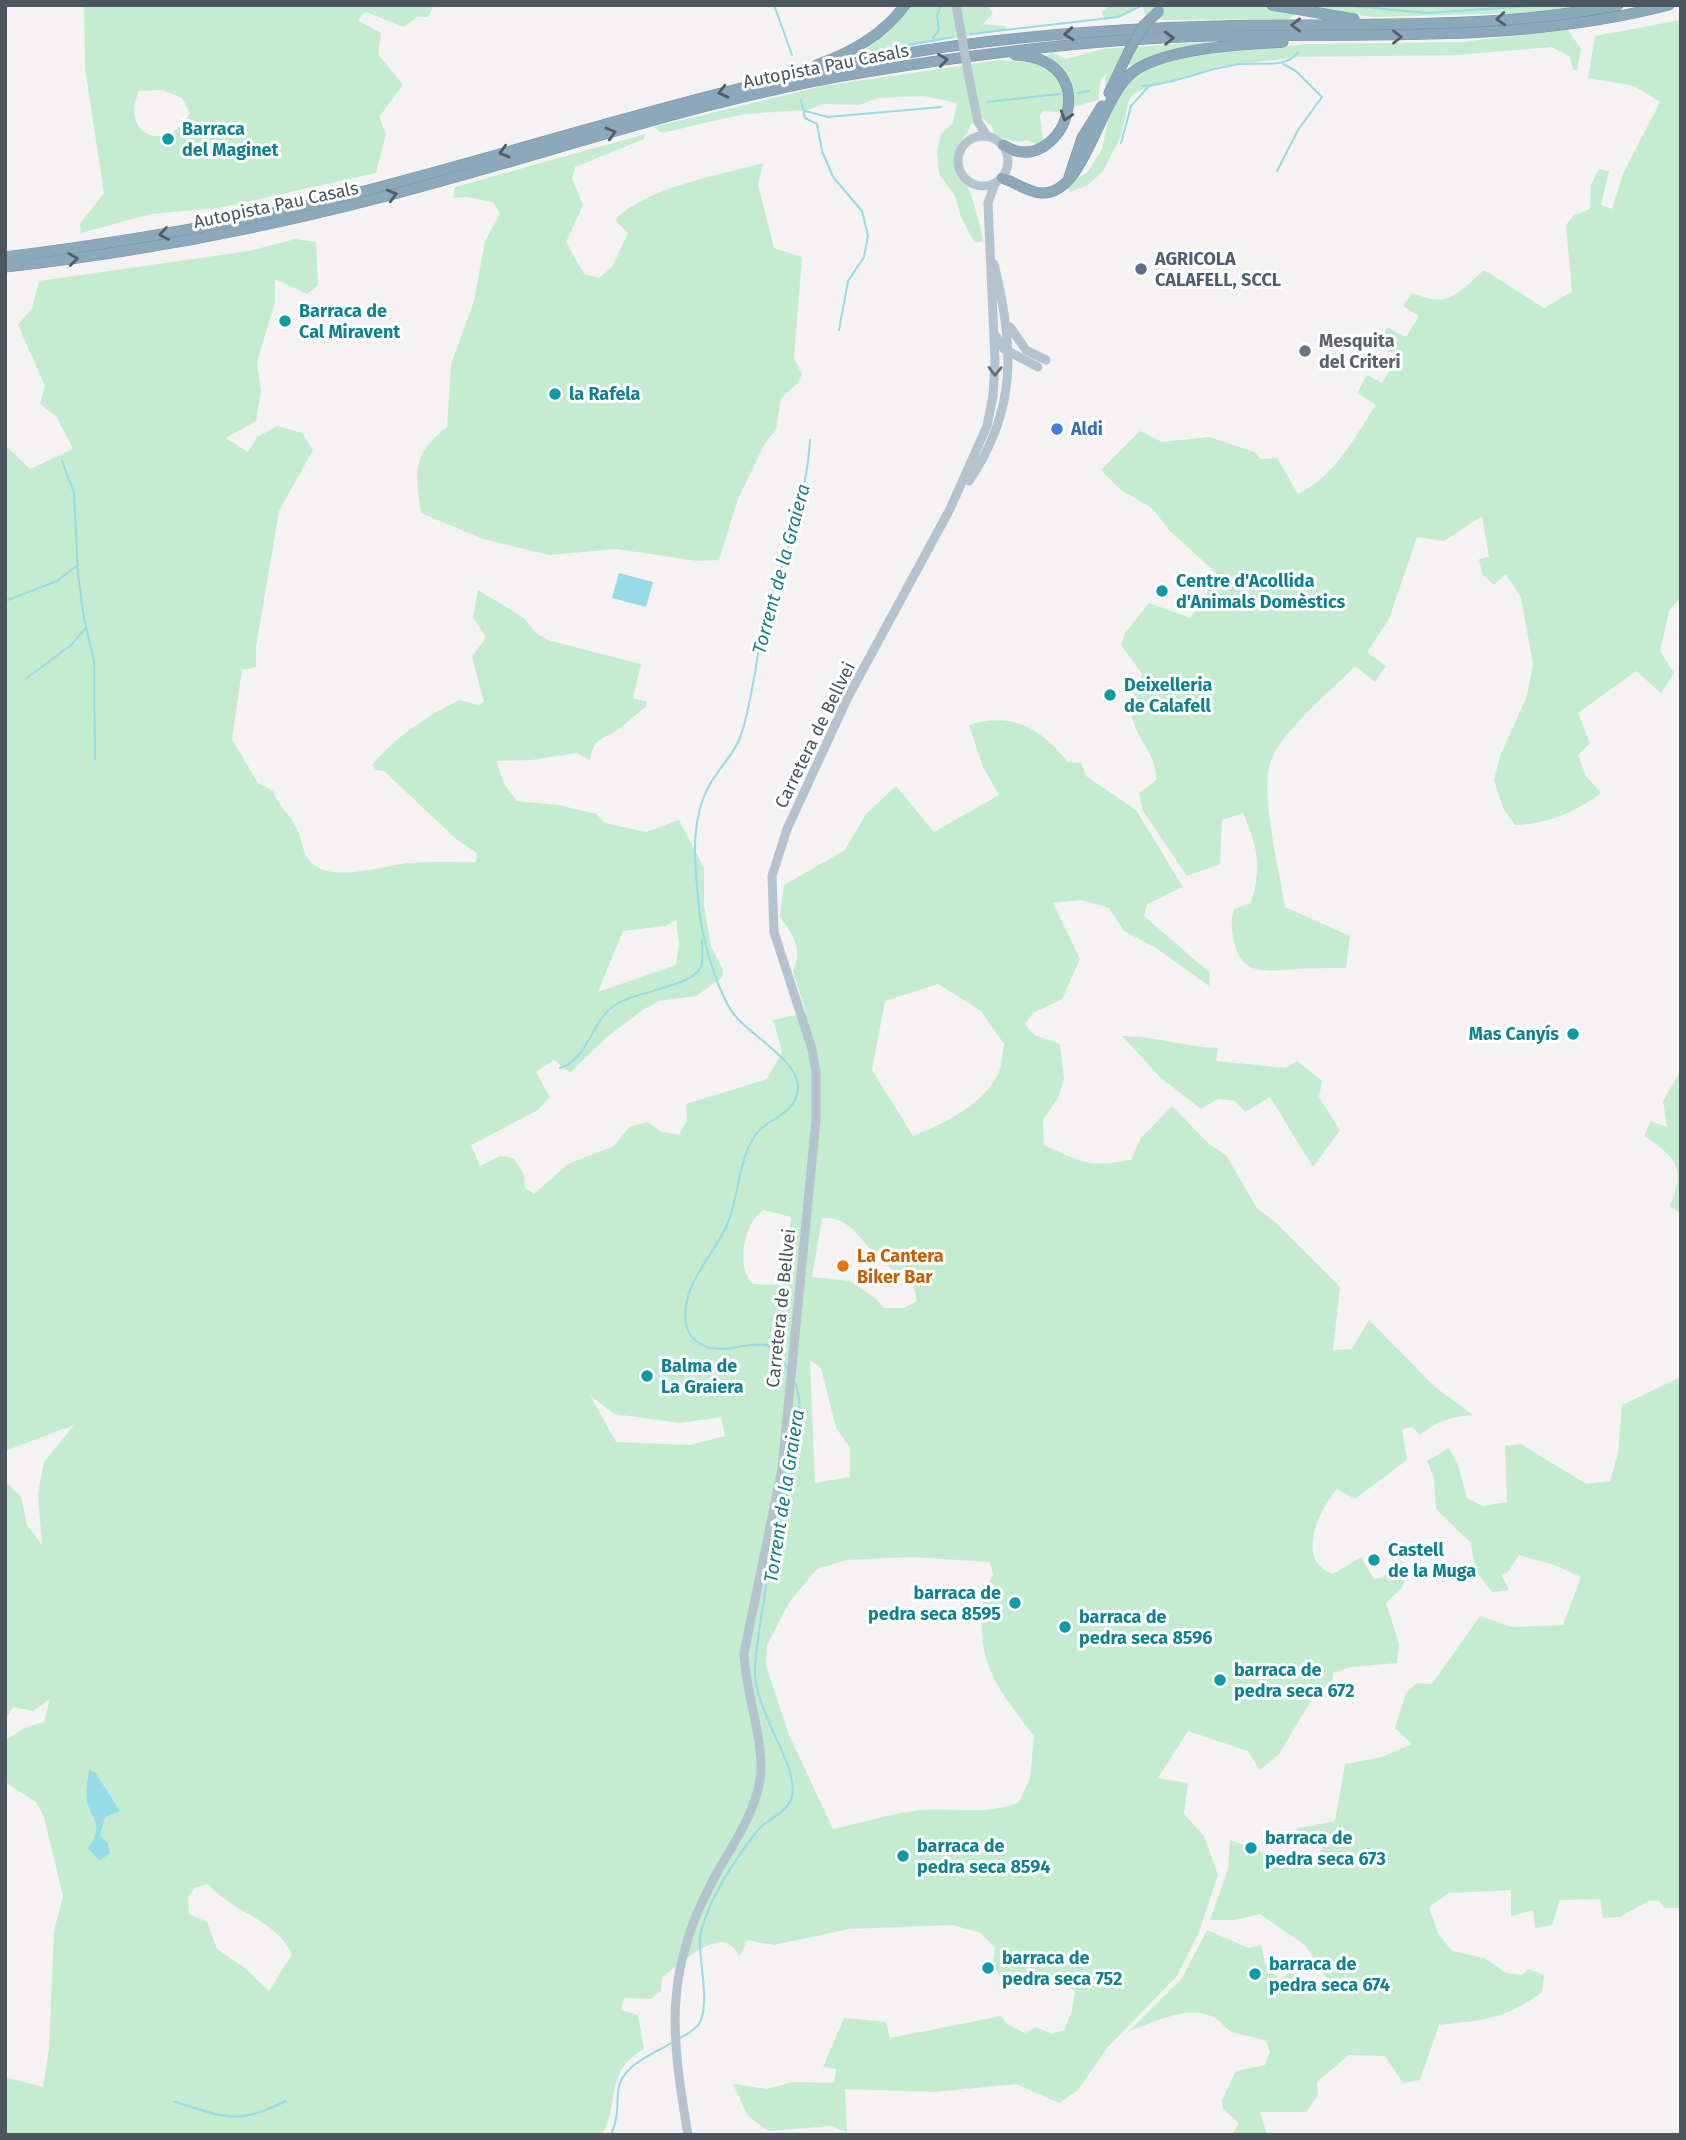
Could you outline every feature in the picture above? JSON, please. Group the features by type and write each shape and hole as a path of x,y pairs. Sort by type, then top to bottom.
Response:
{"highway":[{"path":"800,74 862,45 885,27 905,5"},
{"path":"1272,5 1389,24"},
{"name":"Autopista Pau Casals","path":"5,257 158,235 304,206 800,74 951,47 1074,33 1206,26 1499,20 1618,5"},
{"name":"Autopista Pau Casals","path":"5,267 144,248 258,226 379,198 783,88 863,72 994,52 1150,38 1508,32 1602,19 1669,5"},
{"path":"1007,168 1016,179 1035,190 1051,190 1063,184 1069,177 1082,138 1099,112 1129,51 1144,25 1163,8"},
{"path":"998,181 1035,192 1051,193 1065,186 1122,82 1146,64 1217,48 1329,37"},
{"path":"994,52 1027,55 1054,67 1066,83 1069,97 1068,116 1052,140 1026,151 1003,145"}],"main road":[{"path":"956,6 974,110 971,138"},
{"path":"974,110 987,136 1003,145 1007,153 1007,168 998,181 974,184"},
{"path":"987,136 971,138 962,146 958,156 959,170 988,203"},
{"name":"Carretera de Bellvei","path":"688,2135 673,2034 677,1984 687,1939 709,1888 755,1801 761,1778 758,1742 745,1677 744,1653 782,1469 817,1098 812,1049 774,932 772,876 787,829 848,697 950,509 972,464 990,413 995,362 988,203 998,181"},
{"name":"Carretera de Bellvei","path":"950,509 995,437 1007,390 1009,352 1006,316 990,250"},
{"path":"992,303 996,337 1000,345 1041,367"},
{"path":"1006,316 1018,341 1035,356 1041,367"},
{"path":"1007,390 1012,371 1017,367 1041,367"}],"green space":[{"path":"84,5 434,5 428,17 417,17 404,27 366,12 357,20 381,33 378,54 403,85 379,117 386,134 376,173 219,208 151,214 81,233 80,224 104,193 85,68","holes":["163,90 182,98 190,113 180,126 170,133 158,136 148,134 140,128 135,119 139,91"]},
{"path":"910,5 986,5 993,13 983,24 1005,26 1007,30 867,52 866,49 890,30"},
{"path":"1110,5 1593,5 1522,13 1374,17 1300,8 1290,19 1163,20 1145,16 1143,6 1119,16 1104,18 1102,12"},
{"path":"1681,20 1681,597 1669,611 1660,651 1674,673 1661,693 1636,671 1578,713 1590,743 1578,755 1586,776 1601,793 1560,816 1515,825 1503,808 1494,780 1500,756 1527,696 1533,664 1521,598 1506,574 1494,585 1482,574 1479,559 1489,557 1482,516 1444,541 1417,537 1389,619 1367,652 1386,666 1375,682 1355,666 1288,734 1272,758 1268,771 1269,809 1285,907 1350,936 1346,968 1266,971 1250,966 1238,953 1232,926 1234,909 1251,903 1257,878 1257,857 1248,825 1243,813 1222,820 1220,864 1187,876 1143,811 1139,793 1156,780 1155,770 1132,716 1132,698 1142,674 1121,645 1125,633 1149,603 1190,618 1202,602 1216,573 1170,531 1152,508 1121,490 1101,470 1140,431 1162,442 1209,437 1254,452 1261,459 1277,458 1298,494 1333,467 1376,405 1357,393 1367,375 1382,383 1398,357 1379,345 1387,327 1406,337 1419,316 1403,306 1412,293 1444,299 1459,292 1484,270 1544,308 1572,292 1566,225 1573,216 1590,209 1591,185 1599,169 1609,171 1601,205 1612,209 1623,174 1660,102 1634,86 1588,78 1595,36"},
{"path":"1568,30 1581,49 1577,70 1573,70 1570,57 1552,47 1458,55 1300,57 1221,66 1148,87 1133,94 1128,103 1121,136 1103,171 1088,185 1070,192 1068,188 1074,180 1087,173 1102,149 1111,107 1133,68 1128,63 1116,66 1110,85 1105,87 1106,74 1101,78 1098,100 1056,112 1043,111 1040,116 1043,140 1037,145 1027,140 1015,141 994,134 992,126 982,118 971,124 956,148 954,166 968,187 980,224 983,241 975,243 961,217 955,196 939,174 937,152 941,134 953,123 957,103 924,96 878,98 859,105 824,104 807,110 744,114 662,133 653,127 823,86 1000,60 1039,63 1051,52 1066,59 1102,49 1207,42 1210,54 1308,44 1461,42"},
{"path":"645,134 644,139 575,167 572,179 583,205 566,242 584,274 599,278 612,267 628,233 615,220 628,209 645,199 684,184 763,163 758,185 774,248 802,257 794,359 802,374 798,383 781,398 776,430 765,443 738,499 719,560 698,561 616,549 549,555 483,539 421,513 417,474 419,464 427,446 447,427 451,364 474,301 485,241 500,214 493,202 467,197 453,198 455,187"},
{"path":"295,239 316,242 318,285 307,294 275,279 275,302 257,362 261,391 256,421 226,438 248,452 257,437 278,426 302,433 313,450 279,511 256,647 256,667 242,670 232,739 258,783 273,791 293,822 309,860 319,868 339,873 410,863 476,862 477,853 456,839 384,771 376,770 372,765 401,736 447,706 459,700 478,705 484,702 472,657 486,637 473,618 478,590 524,618 537,634 551,641 641,664 633,698 647,702 646,707 619,729 600,740 594,747 590,760 576,753 532,760 496,761 505,785 517,801 558,805 597,814 604,823 646,832 679,820 704,868 704,905 711,946 723,970 722,978 696,996 659,1001 644,1009 607,1037 570,1073 554,1060 536,1072 550,1097 538,1110 471,1145 480,1166 500,1156 514,1158 524,1175 525,1188 534,1194 568,1164 614,1146 629,1127 647,1122 660,1131 679,1135 687,1120 686,1104 767,1079 782,1051 773,1020 806,1013 793,971 797,956 796,943 780,917 784,885 845,850 866,814 896,786 934,832 999,795 983,767 969,725 999,720 1012,722 1036,731 1068,762 1081,763 1086,776 1136,810 1183,887 1147,904 1144,916 1210,973 1209,986 1156,948 1124,931 1109,908 1082,900 1053,903 1080,959 1062,999 1033,1013 1025,1024 1034,1035 1060,1044 1064,1079 1058,1098 1043,1120 1044,1145 1086,1162 1131,1160 1141,1138 1172,1106 1209,1144 1226,1155 1257,1208 1276,1223 1340,1287 1333,1350 1352,1349 1369,1320 1435,1387 1473,1415 1445,1420 1420,1435 1412,1427 1402,1429 1407,1460 1355,1499 1337,1489 1317,1522 1313,1547 1315,1558 1321,1568 1333,1574 1361,1557 1374,1579 1383,1577 1401,1560 1407,1573 1402,1588 1386,1603 1399,1644 1397,1663 1351,1667 1333,1673 1331,1697 1312,1699 1279,1754 1260,1770 1248,1751 1188,1731 1158,1778 1188,1783 1184,1814 1204,1836 1218,1875 1199,1932 1177,1976 1107,2048 1078,2090 1059,2103 1016,2084 935,2092 845,2089 847,2132 831,2126 768,2131 748,2116 733,2084 767,2089 793,2082 834,2083 836,2069 823,2067 844,2018 886,2022 890,2038 1001,2016 1007,2024 1025,2033 1036,2027 1052,2034 1064,2030 1072,2011 1075,1991 1051,1977 1004,1983 993,1964 995,1948 981,1933 952,1925 849,1929 774,1945 747,1940 740,1956 730,1945 722,1942 694,1953 662,1977 661,1991 651,1999 624,1998 621,2010 638,2015 644,2049 631,2058 618,2078 608,2123 602,2135 5,2135 5,2077 43,2087 49,2049 54,1931 63,1896 44,1817 36,1802 5,1782 5,1740 27,1727 44,1722 50,1699 33,1711 13,1707 5,1721 5,1481 21,1497 27,1525 42,1545 38,1494 44,1462 74,1425 5,1451 5,445 30,469 73,449 56,416 40,404 45,386 18,325 32,308 39,281 249,251","holes":["676,920 679,944 676,965 598,992 623,931 665,926","938,984 981,1011 1004,1044 999,1073 981,1097 960,1113 913,1136 872,1070 885,1001","763,1210 791,1217 782,1285 753,1284 747,1276 743,1256 751,1225","822,1218 832,1218 848,1225 883,1263 909,1282 916,1294 916,1302 903,1308 884,1308 875,1298 850,1281 812,1277","810,1360 821,1368 836,1428 850,1448 850,1477 815,1483","590,1395 614,1414 680,1423 721,1417 725,1436 690,1445 616,1442","912,1557 990,1562 993,1575 984,1594 982,1615 982,1634 989,1667 1012,1708 1034,1736 1030,1778 1019,1802 984,1810 914,1811 833,1829 789,1735 766,1665 767,1645 790,1601 817,1569 847,1560","208,1884 229,1902 265,1924 285,1942 292,1954 269,1991 245,1968 217,1949 207,1922 189,1914 188,1897 195,1888"]},
{"path":"1122,1036 1218,1048 1216,1061 1286,1068 1297,1061 1322,1081 1319,1097 1340,1130 1313,1167 1270,1097 1245,1112 1235,1101 1218,1099 1201,1109 1161,1078"},
{"path":"1681,1070 1681,1214 1670,1206 1677,1182 1675,1165 1664,1151 1644,1136 1651,1121 1667,1127 1663,1101"},
{"path":"1681,1377 1681,1908 1664,1908 1659,1901 1650,1900 1620,1917 1603,1918 1600,1899 1560,1900 1552,1925 1535,1928 1533,1910 1511,1916 1511,1890 1449,1893 1429,1907 1438,1933 1452,1951 1484,1958 1506,1973 1522,1975 1528,1969 1544,1975 1542,1992 1516,2008 1493,2017 1439,2025 1420,2080 1403,2083 1385,2056 1349,2055 1317,2082 1318,2095 1306,2112 1260,2112 1267,2135 1232,2135 1239,2123 1223,2109 1222,2100 1236,2071 1265,2065 1270,2052 1266,2041 1234,2033 1213,2017 1192,2013 1171,2016 1129,2031 1182,1978 1207,1930 1249,1948 1261,1945 1265,1964 1279,1979 1290,1973 1320,1984 1327,1979 1306,1946 1260,1914 1234,1920 1210,1920 1228,1869 1230,1840 1276,1857 1313,1863 1329,1836 1306,1835 1295,1829 1335,1821 1345,1764 1382,1757 1412,1744 1395,1728 1406,1693 1417,1683 1432,1684 1480,1616 1512,1627 1563,1625 1581,1577 1554,1565 1519,1555 1507,1573 1501,1574 1509,1590 1492,1592 1475,1570 1471,1543 1436,1509 1434,1478 1427,1461 1449,1448 1458,1465 1467,1498 1483,1506 1507,1502 1505,1446 1521,1444 1586,1484 1610,1481 1618,1453 1622,1405"}],"water":[{"path":"619,573 653,582 646,607 612,598"},
{"path":"89,1770 95,1772 120,1811 105,1817 100,1836 108,1843 110,1854 99,1860 88,1848 96,1832 86,1796"}],"waterway":[{"name":"Torrent de la Graiera","path":"774,5 792,55"},
{"path":"933,38 939,30 937,16 941,5"},
{"path":"970,34 1118,17 1143,5"},
{"path":"1343,5 1426,13 1545,5"},
{"path":"870,52 953,37"},
{"path":"1143,86 1156,85 1217,68 1280,63 1298,52"},
{"path":"1277,171 1298,130 1322,97 1296,71 1283,64"},
{"path":"1121,143 1131,106 1149,86"},
{"path":"1077,93 1089,91"},
{"path":"987,102 1060,94"},
{"name":"Torrent de la Graiera","path":"801,100 805,118 817,124 822,151 833,177 862,211 868,236 864,257 848,281 839,330"},
{"path":"805,111 828,117 941,107"},
{"name":"Torrent de la Graiera","path":"788,1369 779,1355 767,1345 721,1349 703,1346 691,1336 686,1322 686,1305 690,1290 727,1225 750,1144 762,1128 792,1105 798,1089 792,1069 737,1018 723,996 700,919 695,846 698,815 703,800 713,779 736,747 742,732 766,611 787,554 800,507 810,440"},
{"path":"62,461 74,493 78,574 94,661 95,759"},
{"path":"5,601 57,581 78,565"},
{"path":"27,678 71,645 85,629"},
{"path":"560,1068 577,1057 612,1007 633,997 674,985 695,974 702,964 702,940"},
{"name":"Torrent de la Graiera","path":"678,2039 695,2029 702,2016 704,1996 700,1937 711,1904 752,1837 787,1807 792,1796 789,1768 760,1700 755,1665 770,1565 797,1446 799,1400 795,1383"},
{"name":"Torrent de la Graiera","path":"611,2135 616,2119 620,2083 625,2074 639,2061 673,2042"},
{"path":"175,2102 219,2115 242,2116 286,2101"}],"place":[{"name":"Barraca del Maginet","path":"168,139"},
{"name":"AGRICOLA CALAFELL, SCCL","path":"1141,269"},
{"name":"Barraca de Cal Miravent","path":"285,321"},
{"name":"Mesquita del Criteri","path":"1305,351"},
{"name":"la Rafela","path":"555,394"},
{"name":"Aldi","path":"1057,429"},
{"name":"Centre d'Acollida d'Animals Domèstics","path":"1162,591"},
{"name":"Deixelleria de Calafell","path":"1110,695"},
{"name":"Mas Canyís","path":"1573,1034"},
{"name":"La Cantera Biker Bar","path":"843,1266"},
{"name":"Balma de La Graiera","path":"647,1376"},
{"name":"Castell de la Muga","path":"1374,1560"},
{"name":"barraca de pedra seca 8595","path":"1015,1603"},
{"name":"barraca de pedra seca 8596","path":"1065,1627"},
{"name":"barraca de pedra seca 672","path":"1220,1680"},
{"name":"barraca de pedra seca 673","path":"1251,1848"},
{"name":"barraca de pedra seca 8594","path":"903,1856"},
{"name":"barraca de pedra seca 752","path":"988,1968"},
{"name":"barraca de pedra seca 674","path":"1255,1974"}]}
